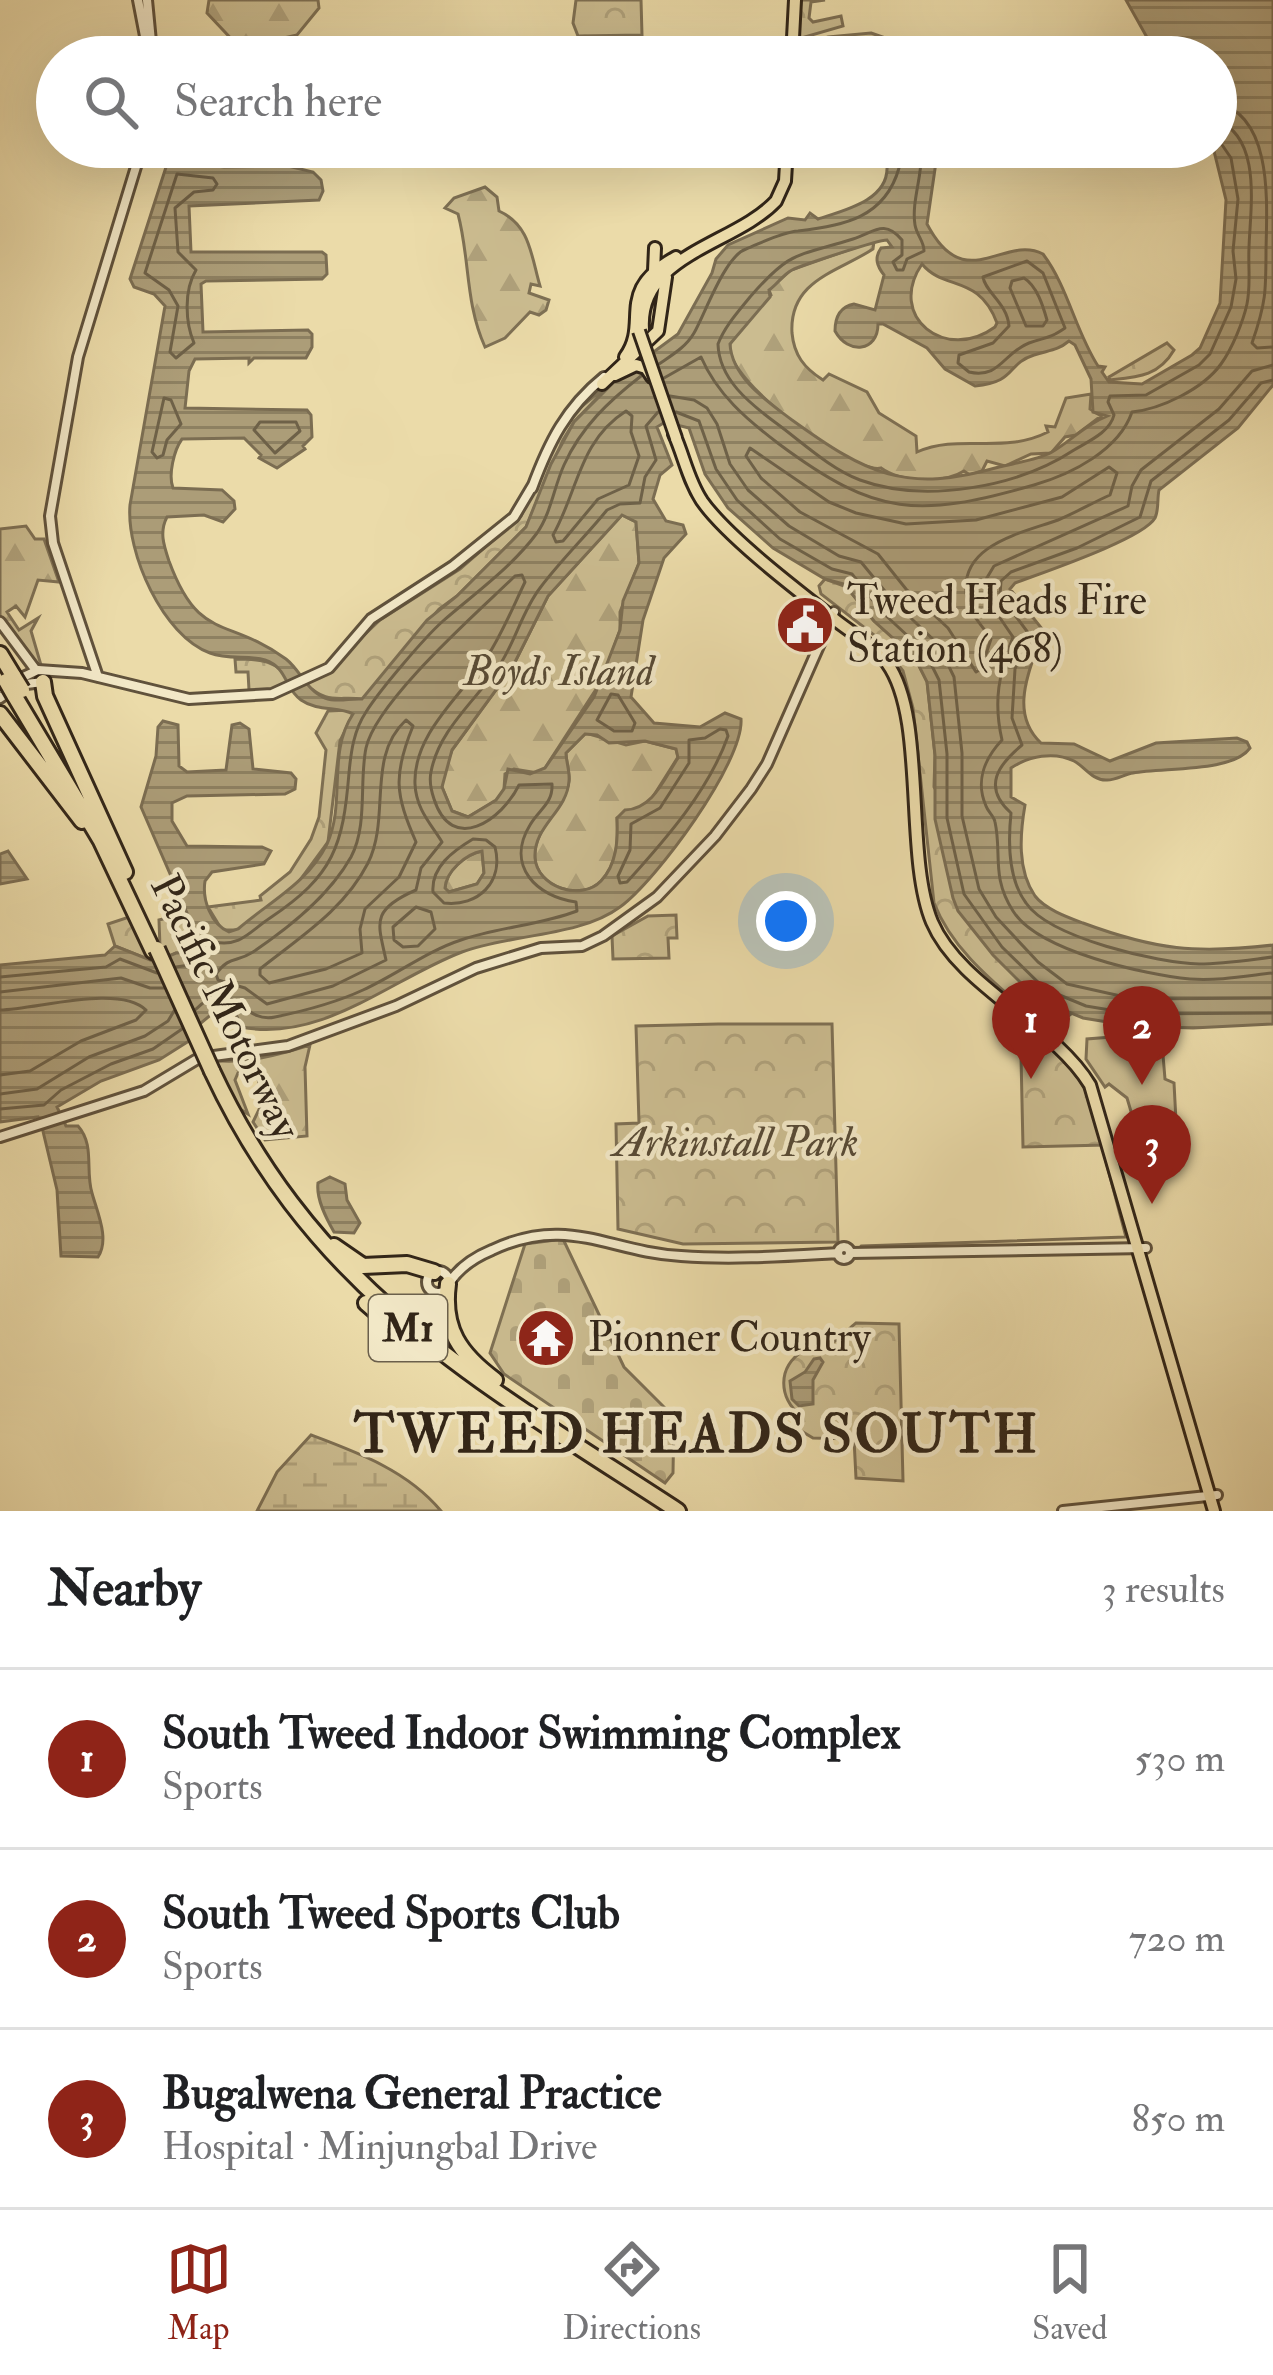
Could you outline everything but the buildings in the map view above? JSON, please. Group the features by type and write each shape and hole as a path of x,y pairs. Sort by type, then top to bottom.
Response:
{"highway":[{"name":"Pacific Motorway","path":"0,654 8,686 101,842 155,950 237,1137 275,1199 360,1298 440,1364 661,1511"},
{"path":"41,676 133,893"},
{"name":"Pacific Motorway","path":"8,686 90,805 155,950"},
{"path":"0,714 86,827 155,950"},
{"name":"Pacific Motorway","path":"210,1072 242,1131 300,1216 400,1322 678,1511"},
{"path":"300,1216 363,1267 409,1264 436,1272"},
{"path":"449,1284 447,1315 460,1349 556,1425 556,1430"}],"main road":[{"path":"790,36 792,0"},
{"path":"641,330 651,289 662,275 761,208 772,196 781,168"},
{"path":"607,378 630,351 636,301 652,274 676,257 701,248"},
{"path":"701,248 663,270 648,286 639,307 641,330 694,488 711,512 832,614 884,650 904,683 937,917 956,949 1094,1079 1218,1511"},
{"path":"607,378 658,331 664,278 701,248"},
{"path":"607,378 658,327 658,300 650,298 644,308"},
{"path":"607,378 631,365 646,368 678,437"},
{"path":"1170,1337 1205,1480 1214,1496"}],"street":[{"path":"138,0 146,36"},
{"path":"148,0 150,36"},
{"path":"97,678 51,538 50,516 78,357 136,168"},
{"path":"362,627 452,572 519,515 570,408 607,378"},
{"path":"348,647 362,627 467,556 518,513 533,485"},
{"path":"8,686 41,676 97,678 202,700 264,696 328,668 386,614"},
{"path":"0,1137 144,1090 204,1056 288,1046 396,1006 469,970 585,945 611,931 657,897 710,842 764,769 832,614"},
{"path":"0,622 41,676"},
{"path":"467,1264 442,1292 430,1290 428,1280 436,1272 467,1264 511,1242 557,1234 591,1236 683,1257 838,1253 844,1246 851,1252 1142,1245"},
{"path":"436,1272 446,1275 449,1284"},
{"path":"1145,1502 1196,1491 1205,1480"},
{"path":"1063,1511 1214,1496"}],"green space":[{"path":"209,0 318,0 319,8 293,36 229,36 207,13"},
{"path":"576,0 641,0 642,35 578,36 573,23"},
{"path":"801,0 825,0 811,2 813,22 841,16 843,26 798,36"},
{"path":"485,187 497,197 499,211 517,224 528,242 540,286 531,284 529,293 549,300 546,310 539,315 530,312 505,338 485,347 474,314 458,214 445,208 454,198"},
{"path":"874,241 873,249 818,280 798,301 793,341 801,360 816,375 823,380 829,374 867,392 879,413 916,436 917,452 949,444 1031,439 1048,432 1046,426 1055,427 1066,398 1091,394 1090,409 1101,416 1076,435 1065,437 1051,453 1031,454 1005,466 987,461 982,471 934,479 910,479 866,466 792,422 746,379 733,360 732,338 791,270"},
{"path":"1167,343 1174,350 1155,370 1110,380 1109,377"},
{"path":"616,378 563,440 526,527 439,609 363,699 326,697 305,683 323,674 380,620 460,569 521,516 569,417"},
{"name":"Boyds Island","path":"622,515 636,522 639,563 602,680 545,768 538,773 514,769 505,774 497,800 468,817 452,811 442,787 452,750 512,668 548,596"},
{"path":"26,526 35,539 44,539 59,582 38,580 25,617 16,606 7,612 19,630 38,618 31,631 41,665 0,617 0,529"},
{"path":"825,579 847,587 874,621 915,658 927,681 934,787 1057,1009 1071,1014 1049,1031 984,973 943,922 934,903 913,708 903,671 878,638 821,594 819,586"},
{"path":"235,659 275,665 290,683 271,690 249,690 248,672 236,672"},
{"path":"350,710 353,714 340,741 328,842 295,887 238,930 222,930 208,907 261,900 290,872 311,839 319,817 326,750 316,733 328,711"},
{"path":"586,733 626,745 645,741 676,749 678,757 649,803 617,818 616,851 607,874 593,887 572,891 543,877 535,858 539,837 566,791 566,753"},
{"path":"482,851 484,873 477,884 445,889 458,865"},
{"path":"187,913 198,953 176,953 155,962 115,946 108,924 129,917 139,934 160,947 159,920"},
{"path":"676,915 677,938 668,938 669,958 613,959 612,936 648,916"},
{"name":"Arkinstall Park","path":"832,1024 838,1242 683,1244 618,1229 616,1124 639,1123 636,1026"},
{"path":"1087,1039 1162,1043 1165,1079 1174,1083 1176,1121 1153,1123 1147,1135 1138,1135 1127,1098 1109,1084 1105,1087 1086,1059"},
{"path":"310,1045 305,1067 307,1136 265,1140 253,1122 264,1099 257,1076 238,1073 235,1080 248,1114 232,1104 213,1060 249,1060"},
{"path":"1049,1047 1086,1091 1105,1145 1023,1147 1021,1056"},
{"path":"563,1239 624,1367 674,1417 673,1473 665,1483 504,1374 490,1353 525,1244"},
{"path":"856,1323 899,1324 903,1481 856,1478 854,1439 813,1438 798,1429 801,1416 785,1392 785,1374 795,1357 811,1346 836,1341"},
{"path":"311,1435 398,1474 441,1511 257,1511 277,1472"}],"water":[{"path":"1126,0 1273,0 1273,385 1238,428 1159,490 1155,518 1147,526 1010,589 1043,630 1025,688 1025,717 1041,743 1074,744 1110,761 1156,743 1237,738 1250,748 1228,762 1109,780 1097,778 1066,758 1034,758 1011,768 1011,797 1025,805 1023,863 1039,901 1077,921 1155,944 1198,949 1273,945 1273,1024 1132,1026 1083,1018 1037,999 993,955 953,898 935,819 935,755 927,682 915,658 874,621 844,584 825,579 773,548 728,508 705,474 689,428 665,422 657,427 672,465 660,475 653,499 666,521 683,525 686,534 664,558 643,620 631,697 654,723 700,727 725,713 741,719 738,738 714,791 675,847 636,893 604,917 462,952 355,1006 300,1026 241,1027 236,1014 218,1009 196,1027 189,1041 159,1060 101,1081 57,1107 66,1126 78,1126 86,1141 90,1184 103,1234 98,1257 61,1256 57,1190 41,1123 38,1117 0,1122 0,965 105,955 115,946 155,962 176,953 198,952 187,913 141,807 163,721 178,725 179,766 187,772 226,770 232,725 240,723 249,729 253,769 291,773 296,779 295,789 285,794 187,796 172,803 172,821 187,846 271,851 264,864 212,872 205,881 213,917 229,932 238,929 299,881 327,844 333,828 341,745 353,714 301,700 278,668 265,660 217,655 193,644 163,611 141,568 130,505 165,306 154,294 134,287 130,279 166,168 296,168 313,172 321,180 319,200 189,206 191,252 322,252 327,274 322,279 201,284 203,332 308,330 312,347 306,358 254,358 249,363 249,358 195,359 185,408 307,410 312,437 305,449 277,468 259,458 244,438 182,439 173,463 173,488 222,490 234,501 235,509 223,522 204,515 167,517 163,539 180,587 204,617 265,646 286,659 313,690 339,700 362,699 427,620 526,527 574,422 617,379 678,334 716,259 728,245 788,218 805,220 810,213 818,219 862,203 880,188 887,168 935,168 927,224 941,245 956,257 970,260 1013,251 1043,254 1109,382 1142,384 1200,348 1220,303 1226,200 1218,168 1237,168 1237,36 1146,36","holes":["887,240 892,247 881,248 878,255 884,275 875,310 854,304 841,310 837,318 835,331 847,344 868,345 878,324 883,324 927,348 945,369 975,386 998,381 1025,359 1069,341 1091,379 1093,412 1107,416 1040,457 938,479 888,474 866,466 772,405 737,368 730,344 770,297 769,290 789,272","922,264 981,297 995,327 958,340 927,329 911,301","622,515 636,522 639,563 594,697 545,768 530,774 508,769 496,800 468,817 452,811 442,787 452,750 512,668 548,596","585,734 609,743 645,741 676,749 678,758 650,799 617,818 613,859 601,881 572,891 543,877 535,858 539,837 567,792 566,753","482,851 484,873 477,884 449,892 445,888 449,875 458,864"]},
{"path":"8,851 27,879 0,884 0,854"},
{"path":"330,1177 345,1184 347,1200 360,1223 354,1233 334,1232 325,1215 318,1183"},
{"path":"814,1359 823,1362 813,1380 813,1404 799,1406 792,1399 790,1381"}],"waterway":[{"path":"861,1246 1126,1237 1103,1150"}],"place":[{"name":"Tweed Heads Fire Station (468)","path":"805,625"},
{"name":"South Tweed Indoor Swimming Complex","path":"1031,1079"},
{"name":"South Tweed Sports Club","path":"1142,1085"},
{"name":"Bugalwena General Practice","path":"1152,1204"},
{"name":"Pionner Country","path":"546,1338"}],"district":[{"name":"TWEED HEADS SOUTH","path":"697,1435"}]}
